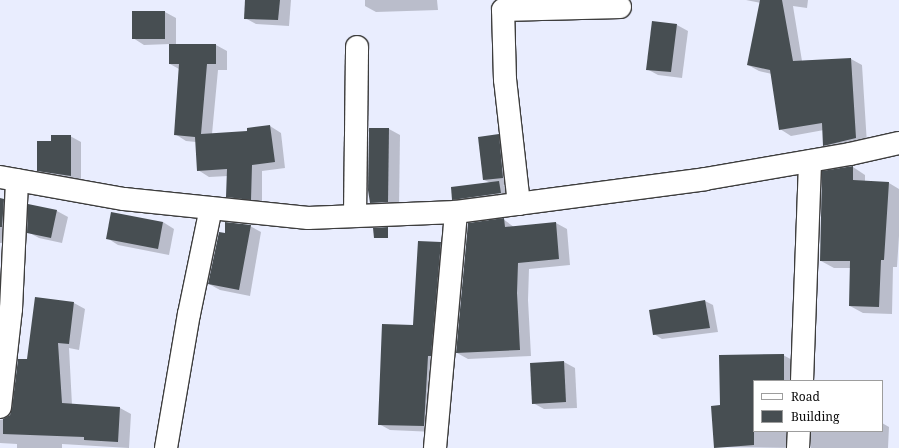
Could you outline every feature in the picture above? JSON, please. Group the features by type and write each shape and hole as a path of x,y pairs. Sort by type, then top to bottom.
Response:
{"street":[{"path":"519,204 505,80 501,5 620,7"},
{"path":"355,216 357,47"},
{"path":"0,407 11,309 8,179 124,199 308,218 456,212 705,179 810,161 899,143"},
{"path":"802,380 810,161"},
{"path":"166,448 189,314 211,208"},
{"path":"435,448 456,212"},
{"path":"798,448 799,432"}],"building":[{"path":"245,0 280,0 278,20 244,19"},
{"path":"760,0 782,0 793,61 851,58 856,138 823,146 822,123 779,130 770,70 747,65"},
{"path":"132,11 165,11 165,39 132,39"},
{"path":"652,21 677,24 671,72 646,70"},
{"path":"169,44 216,44 216,64 207,64 201,134 247,131 247,128 270,125 275,162 252,165 251,200 226,197 227,169 197,171 195,137 174,135 179,64 169,64"},
{"path":"369,128 389,128 388,202 370,203 368,190"},
{"path":"499,134 503,178 483,180 478,137"},
{"path":"51,135 71,135 71,176 37,171 37,141 51,141"},
{"path":"853,166 853,180 889,182 884,260 881,260 879,307 849,306 850,261 820,261 822,171"},
{"path":"499,181 501,193 452,200 451,187"},
{"path":"0,198 4,199 2,227 0,227"},
{"path":"28,204 57,210 51,238 27,233"},
{"path":"111,212 163,222 158,249 106,239"},
{"path":"504,218 505,227 556,222 559,259 518,263 517,293 520,350 456,353 468,223"},
{"path":"225,222 251,225 239,290 208,284 219,232 225,233"},
{"path":"388,227 388,238 374,238 373,228"},
{"path":"418,241 441,242 431,356 428,356 424,426 378,425 382,324 413,325"},
{"path":"35,297 74,302 69,344 58,343 62,403 120,407 118,442 84,440 84,437 3,434 3,419 10,415 12,408 18,359 27,359"},
{"path":"705,300 710,328 653,335 649,310"},
{"path":"784,354 784,380 753,380 754,445 714,448 711,406 720,405 719,355"},
{"path":"564,361 566,402 532,404 530,363"}]}
